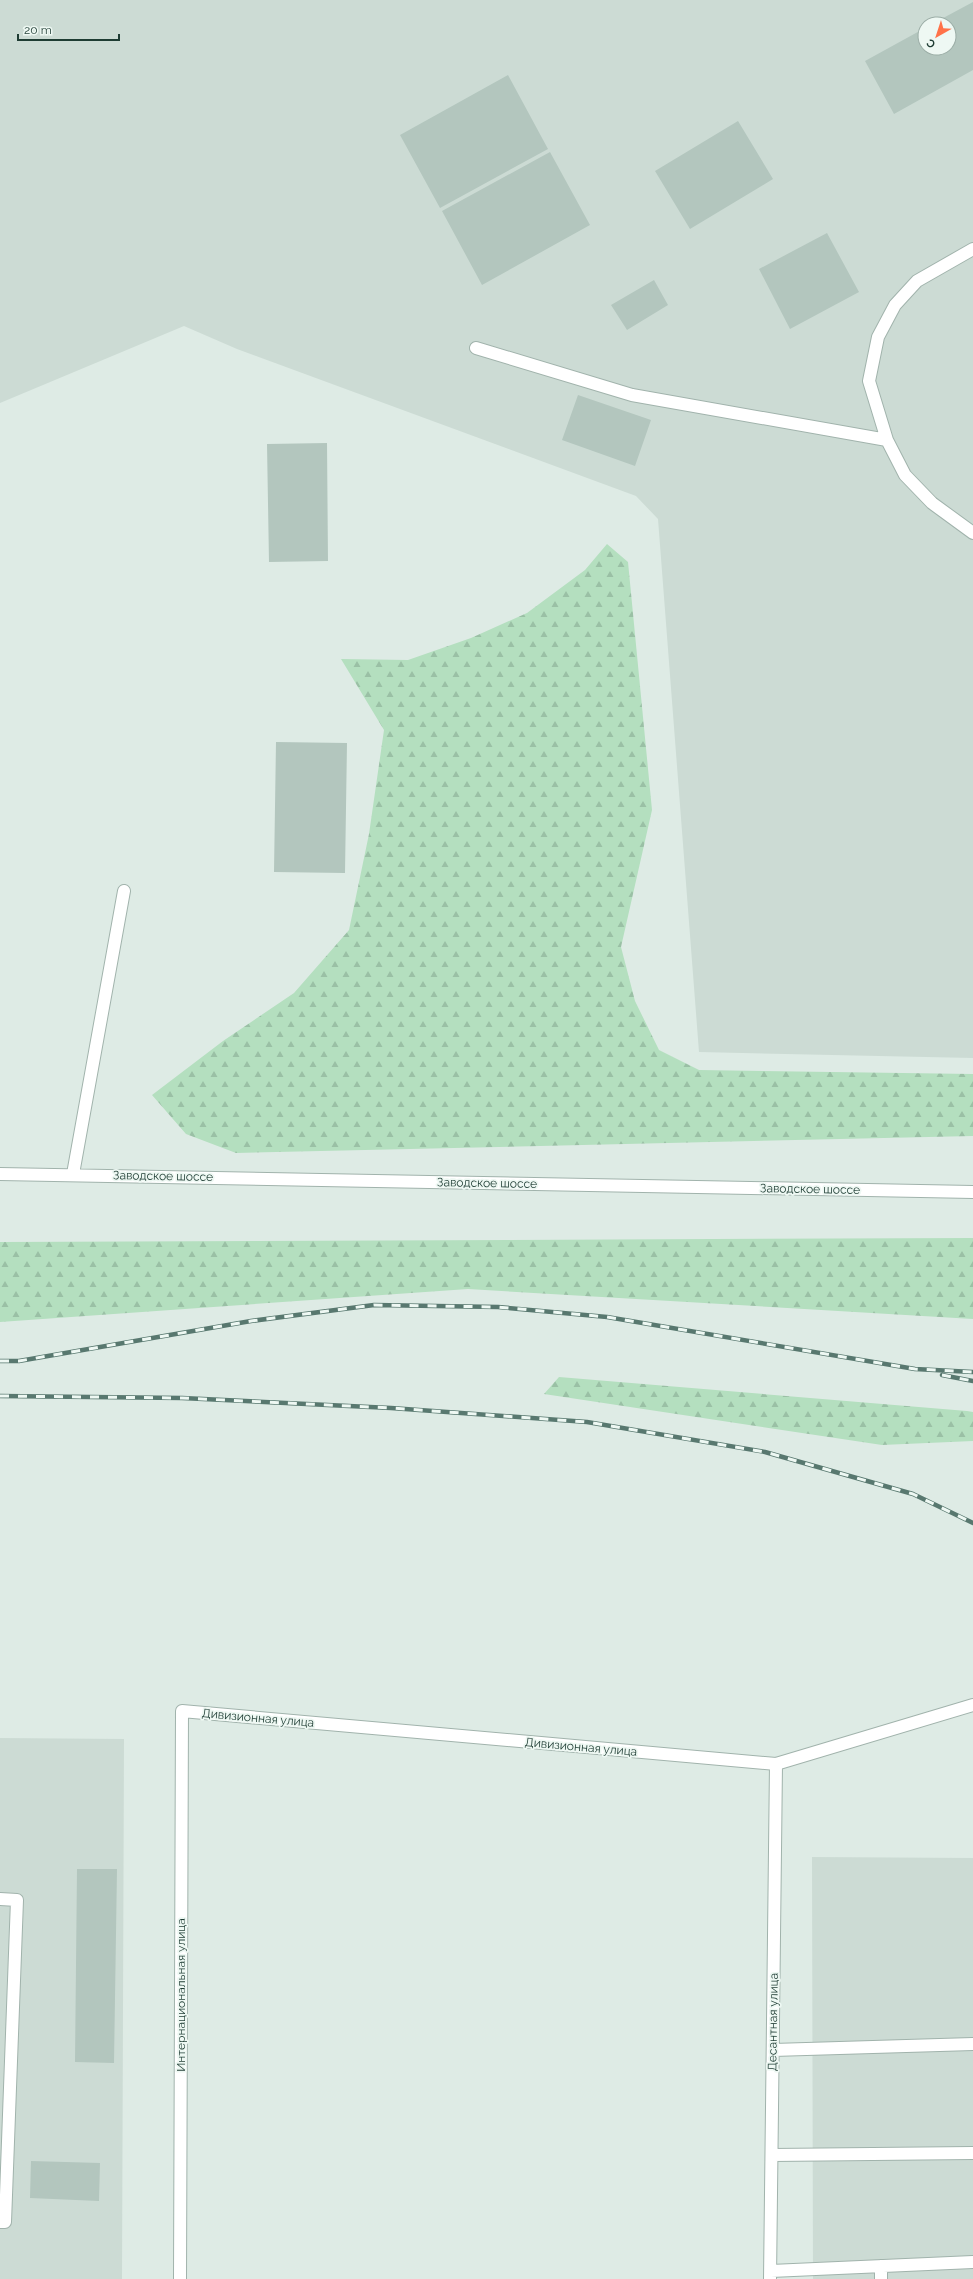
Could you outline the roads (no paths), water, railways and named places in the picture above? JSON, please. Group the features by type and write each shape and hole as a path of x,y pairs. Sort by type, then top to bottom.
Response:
{"street":[{"path":"973,249 917,281 895,305 878,337 869,381 887,440 905,475 932,503 973,533"},
{"path":"476,348 632,395 887,440"},
{"path":"73,1174 124,891"},
{"name":"Заводское шоссе","path":"0,1174 73,1174 973,1192"},
{"name":"Дивизионная улица","path":"182,1711 776,1764 973,1705"},
{"name":"Интернациональная улица","path":"180,2279 182,1711"},
{"name":"Десантная улица","path":"770,2275 776,1764"},
{"path":"0,1899 17,1900 5,2222 0,2222"},
{"path":"773,2050 973,2044"},
{"path":"772,2155 973,2153"},
{"path":"770,2275 881,2266 973,2262"},
{"path":"881,2266 881,2279"}],"railway":[{"path":"0,1361 19,1361 251,1321 374,1305 498,1307 607,1317 915,1369 973,1372"},
{"path":"942,1375 973,1381"},
{"path":"0,1396 182,1398 391,1408 587,1422 765,1452 913,1494 973,1523"}]}
